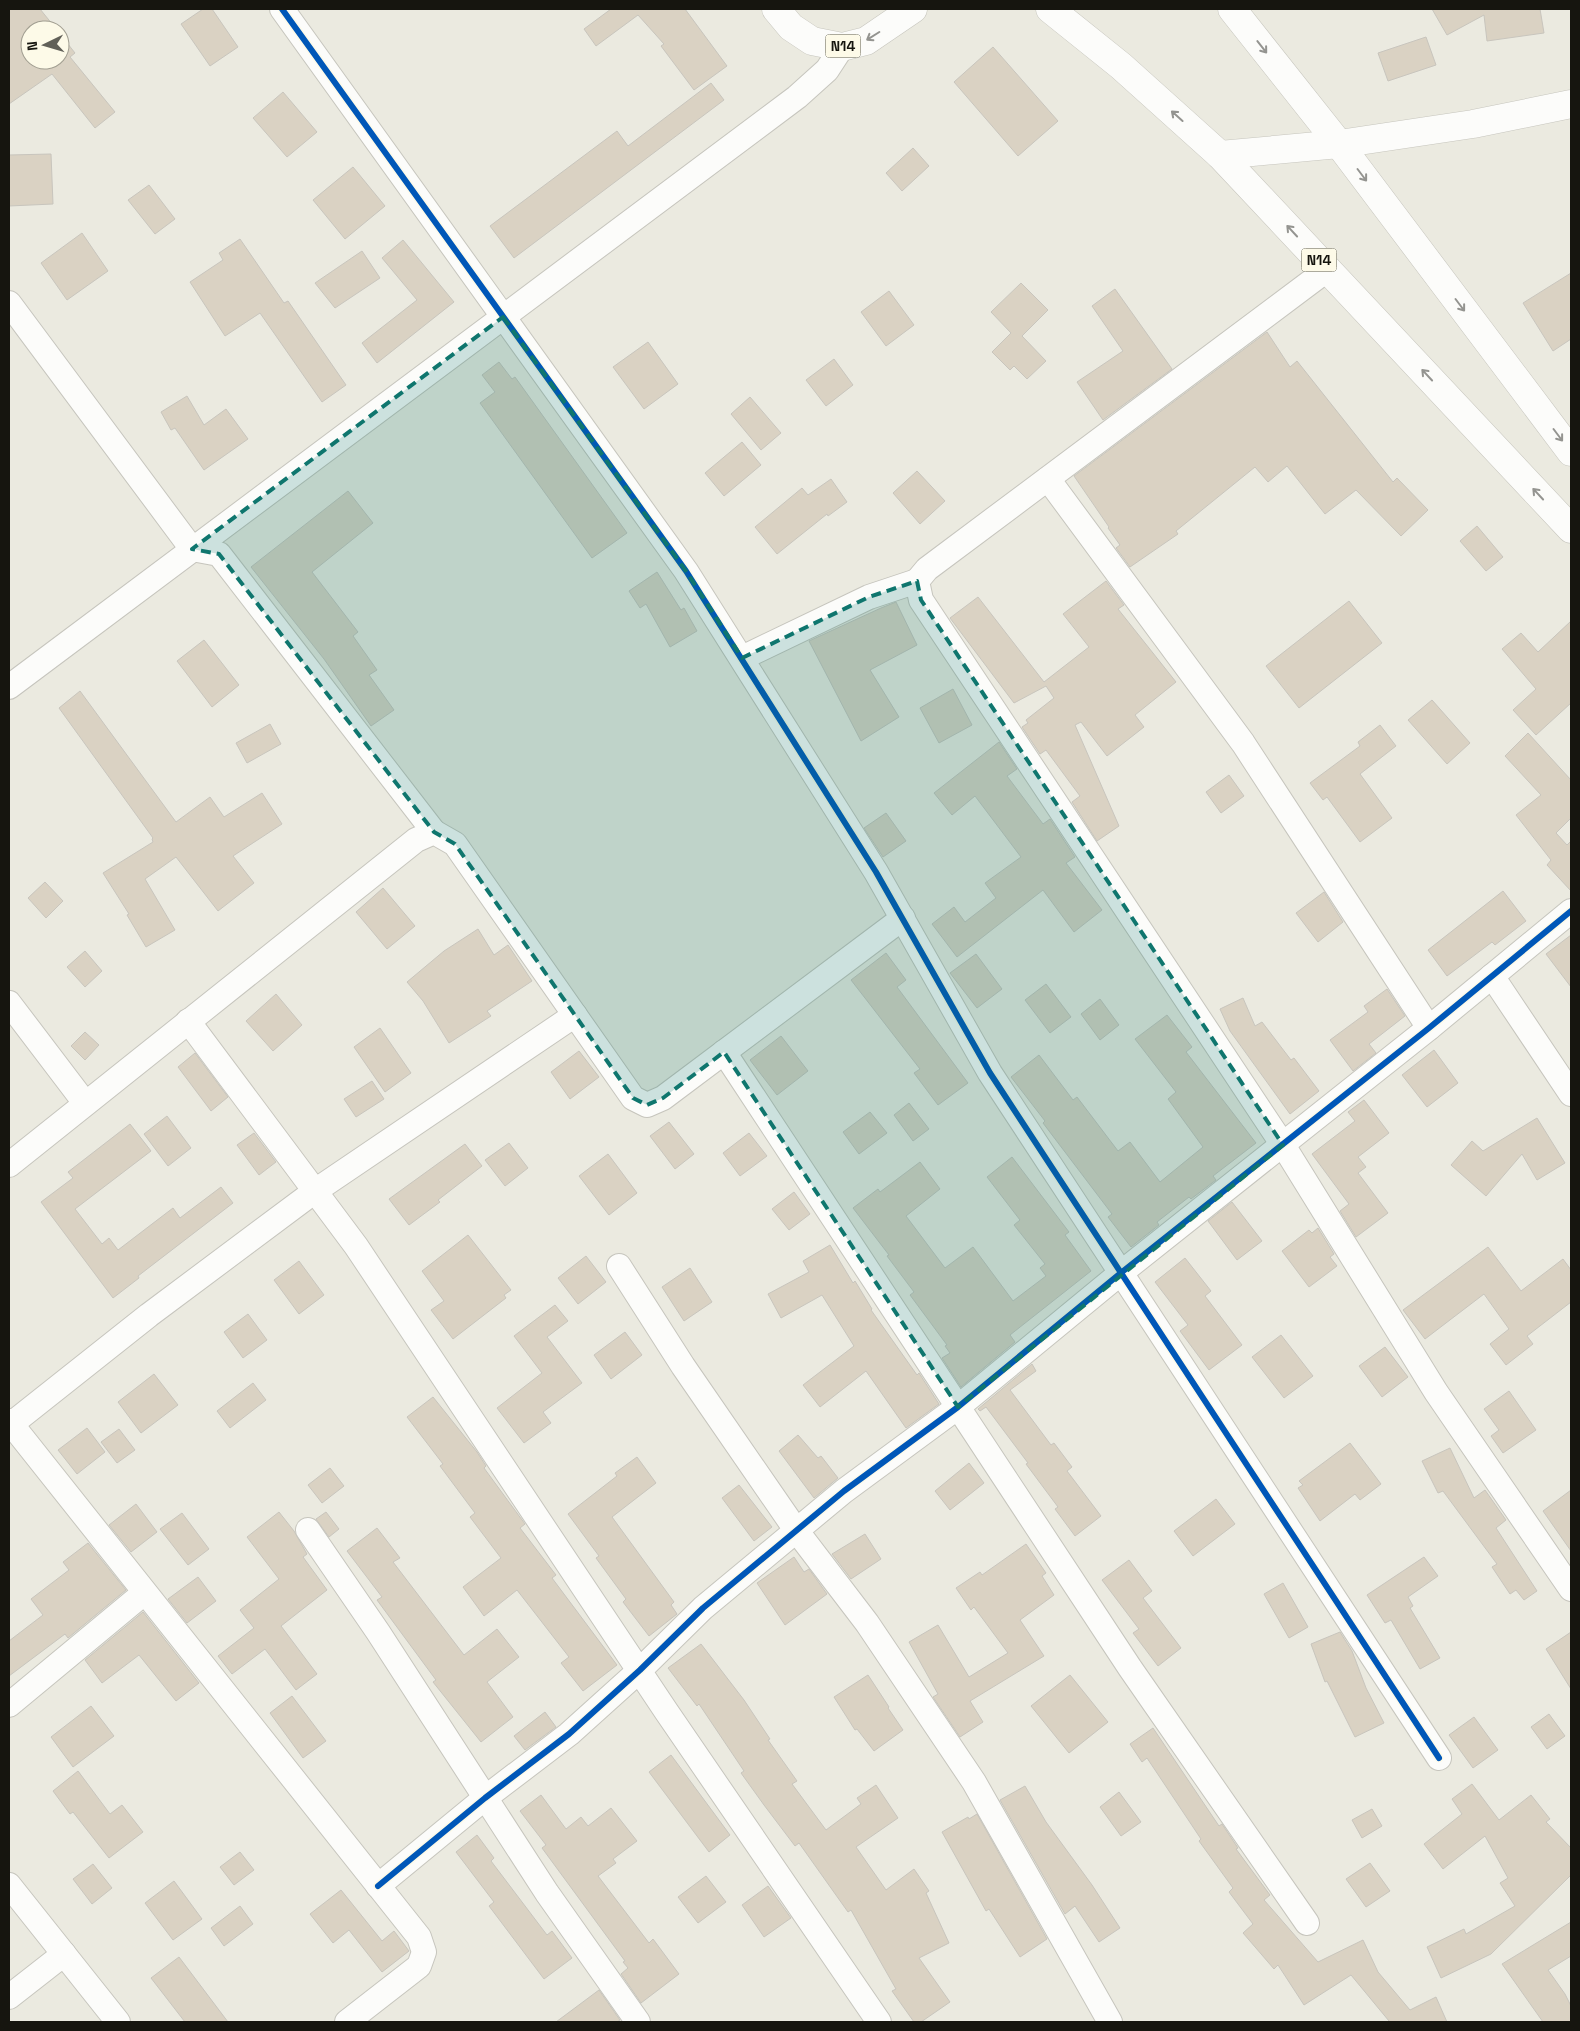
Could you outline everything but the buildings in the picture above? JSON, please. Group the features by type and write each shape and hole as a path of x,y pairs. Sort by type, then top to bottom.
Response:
{"main road":[{"name":"N14","path":"776,9 791,27 812,41 842,47 866,41 913,9"},
{"name":"N14","path":"1050,9 1121,66 1220,155 1571,530"},
{"path":"1232,9 1339,144 1571,452"},
{"path":"1220,155 1339,144 1472,124 1571,104"}],"street":[{"path":"282,9 686,571 876,872 990,1073 1439,1758"},
{"path":"9,687 797,97 828,70 842,47"},
{"path":"742,658 868,597 917,581 926,569 1328,269"},
{"path":"9,304 192,549 219,554 434,832 455,844 632,1098 647,1105 663,1098 902,918"},
{"path":"1048,479 1244,743 1429,1028"},
{"path":"917,581 921,600 1283,1145 1436,1392 1571,1589"},
{"path":"9,1165 416,840 434,832"},
{"path":"378,1886 485,1798 569,1734 640,1670 703,1608 796,1530 844,1491 958,1407 1122,1272 1429,1028 1571,911"},
{"path":"1492,976 1571,1094"},
{"path":"9,1003 85,1103"},
{"path":"347,2022 419,1966 424,1952 419,1937 10,1424 148,1315 315,1191 575,1015"},
{"path":"188,1021 366,1262 640,1670 880,2022"},
{"path":"724,1052 1130,1668 1307,1923"},
{"path":"619,1266 683,1366 796,1530 867,1623 974,1782 1110,2022"},
{"path":"308,1530 378,1632 547,1893 638,2022"},
{"path":"9,1705 144,1593"},
{"path":"9,1885 118,2022"},
{"path":"9,1997 64,1954"}],"highlighted area":[{"path":"503,317 686,571 742,658 869,597 917,581 921,600 1283,1145 958,1407 724,1052 663,1098 647,1105 633,1098 455,844 434,832 219,554 192,549"}],"cycle path":[{"path":"282,9 686,571 876,872 990,1073 1439,1758"},
{"path":"378,1886 485,1798 569,1734 640,1670 703,1608 844,1491 958,1407 1122,1272 1429,1028 1571,911"}]}
